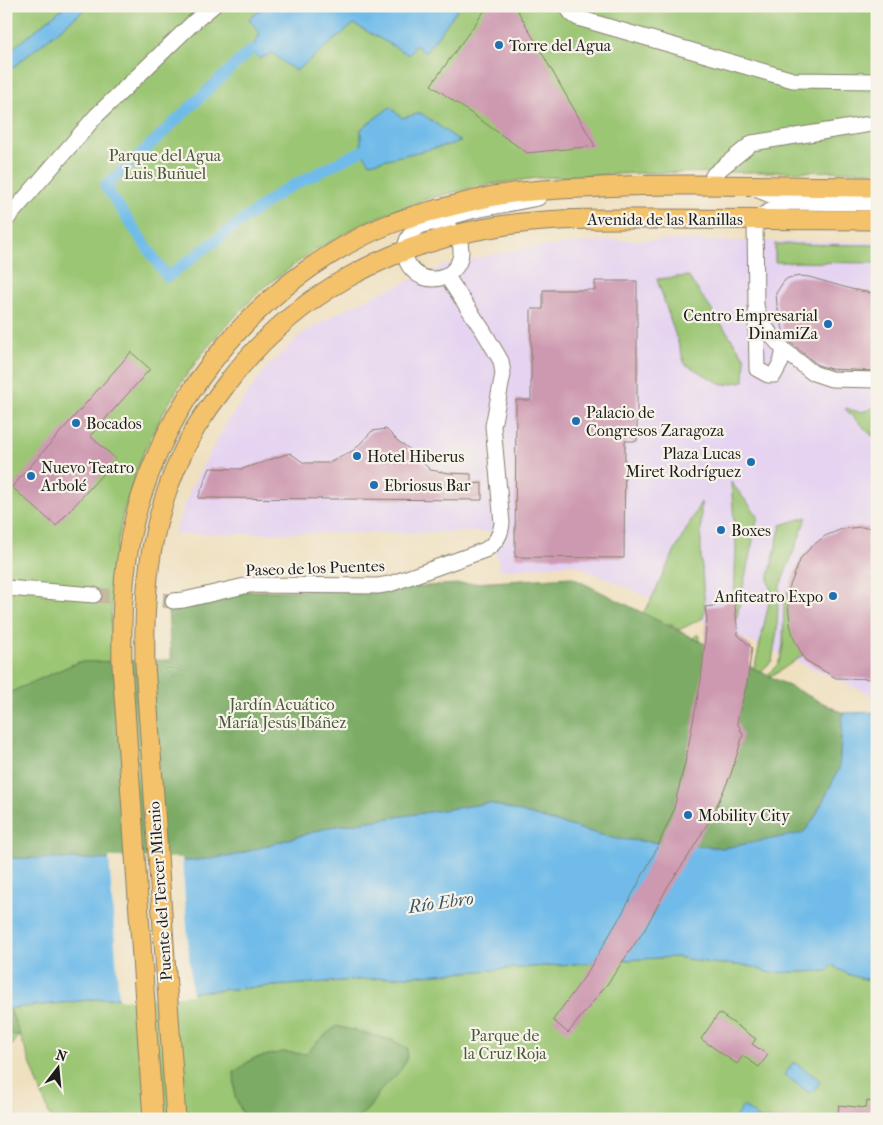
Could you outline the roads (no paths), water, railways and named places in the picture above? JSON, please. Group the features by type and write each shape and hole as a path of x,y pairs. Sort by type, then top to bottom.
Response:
{"main road":[{"name":"Avenida de las Ranillas","path":"145,664 144,605 146,580 154,538 174,472 197,426 249,356 289,317 335,284 369,265 404,250 437,224 498,195 573,188 642,185 877,187"},
{"name":"Avenida de las Ranillas","path":"122,665 123,589 136,516 142,494 171,425 191,391 235,334 255,313 297,276 322,259 367,234 437,224 501,225 604,218 877,220"},
{"name":"Puente del Tercer Milenio","path":"145,664 176,1119"},
{"name":"Puente del Tercer Milenio","path":"122,665 153,1119"}],"street":[{"path":"8,218 96,116 213,6"},
{"path":"566,6 578,18 793,80 877,81"},
{"path":"707,186 714,174 752,143 877,123"},
{"path":"749,186 787,202 877,203"},
{"path":"784,350 774,374 768,375 757,369 755,219 787,202"},
{"path":"404,250 410,267 421,276 434,279 446,276 457,264 460,257 460,245 437,224"},
{"name":"Avenida de las Ranillas","path":"404,250 407,239 421,226 437,224"},
{"name":"Paseo de los Puentes","path":"173,601 249,585 378,586 390,584 485,550 494,544 500,534 502,524 493,426 503,374 501,361 446,276"},
{"path":"756,305 759,318 784,350 806,369 826,379 877,380"},
{"path":"6,588 94,595"}],"water":[{"path":"65,6 89,6 6,73 6,54"},
{"path":"265,6 460,6 425,53 415,45 409,55 354,24 296,71 273,53 259,59 251,50 260,33 249,19"},
{"path":"390,107 402,118 421,113 461,142 370,163 361,151 361,129"},
{"name":"Río Ebro","path":"877,712 877,981 848,974 833,965 827,971 770,973 750,966 711,963 677,957 97,999 6,1009 6,858 189,861 232,856 330,827 489,803 616,839 724,848 803,833 814,819 839,769 843,713"},
{"path":"794,1062 821,1081 811,1094 784,1075"},
{"path":"743,1106 760,1119 734,1119"}],"waterway":[{"path":"251,50 105,186 167,277 282,191 361,151"}],"tunnel":[{"path":"94,595 173,601"}],"place":[{"name":"Torre del Agua","path":"499,45"},
{"name":"Centro Empresarial DinamiZa","path":"828,324"},
{"name":"Palacio de Congresos Zaragoza","path":"576,421"},
{"name":"Bocados","path":"76,423"},
{"name":"Hotel Hiberus","path":"357,456"},
{"name":"Plaza Lucas Miret Rodríguez","path":"751,462"},
{"name":"Nuevo Teatro Arbolé","path":"31,476"},
{"name":"Ebriosus Bar","path":"374,485"},
{"name":"Boxes","path":"721,530"},
{"name":"Anfiteatro Expo","path":"833,596"},
{"name":"Mobility City","path":"688,815"}],"park label":[{"name":"Parque del Agua Luis Buñuel","path":"165,164"},
{"name":"Jardín Acuático María Jesús Ibáñez","path":"282,713"},
{"name":"Parque de la Cruz Roja","path":"505,1044"}]}
